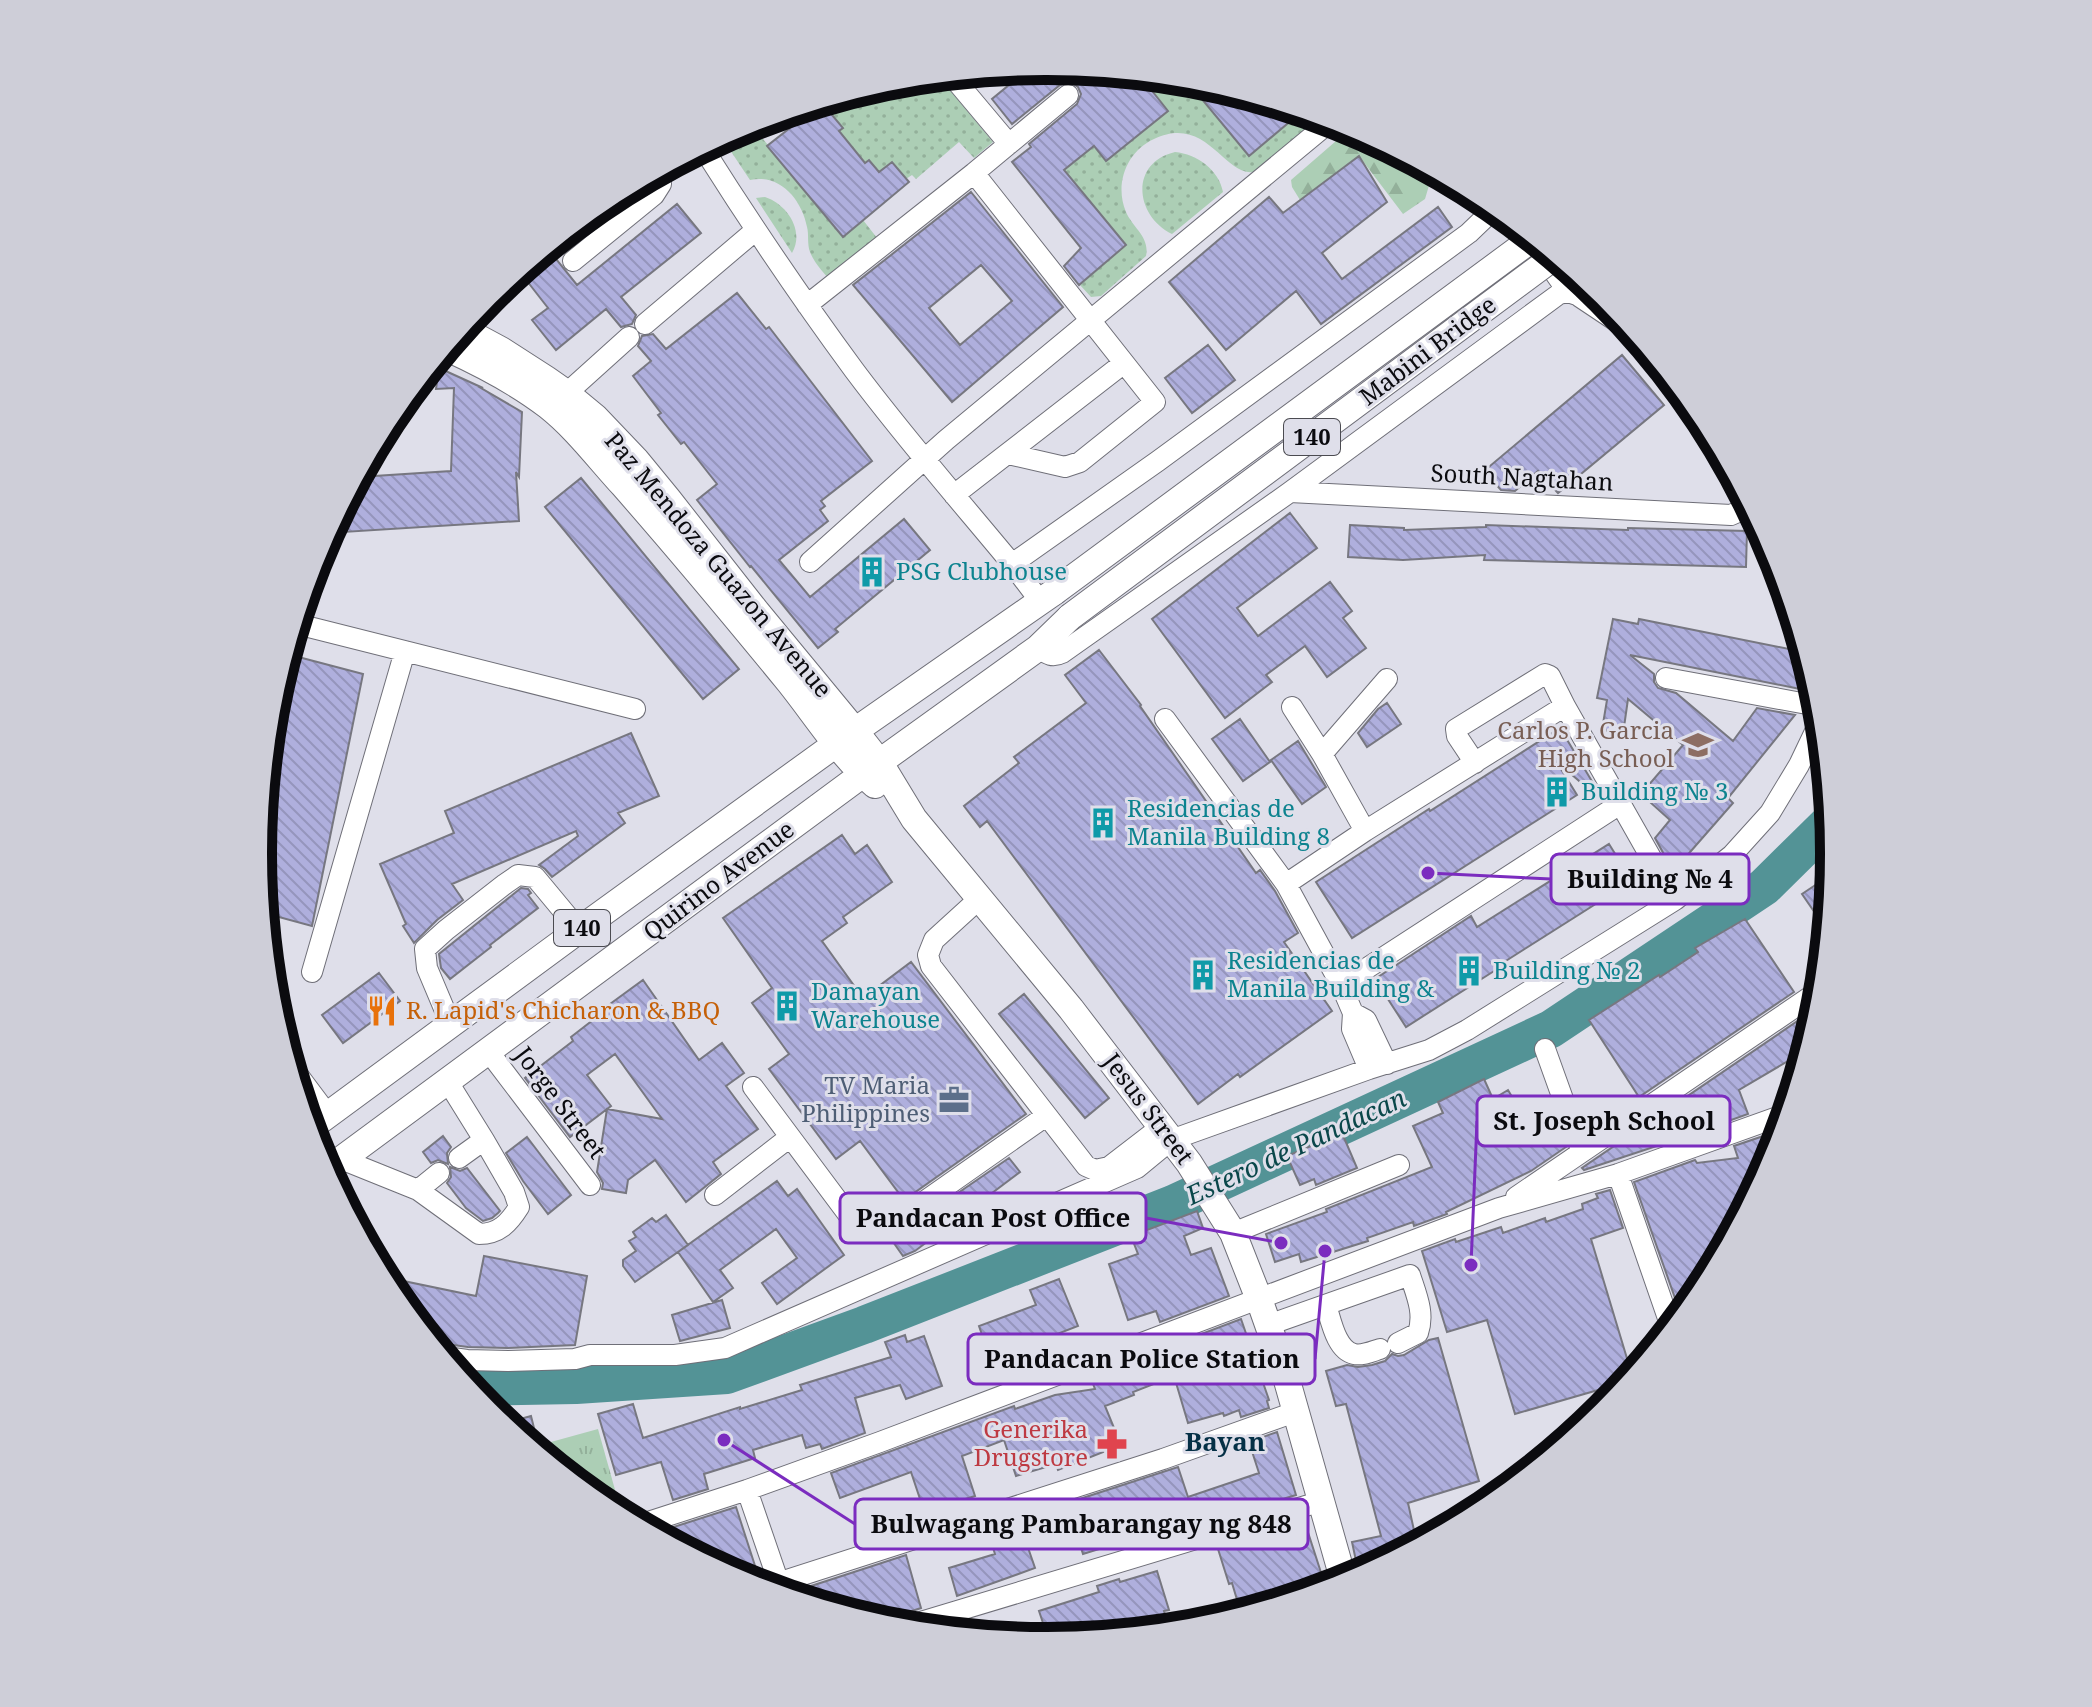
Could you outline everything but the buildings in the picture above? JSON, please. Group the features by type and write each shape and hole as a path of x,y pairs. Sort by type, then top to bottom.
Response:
{"main road":[{"name":"Mabini Bridge","path":"1047,596 1523,245"},
{"name":"Mabini Bridge","path":"1070,617 1545,263"},
{"name":"Paz Mendoza Guazon Avenue","path":"472,335 501,350 558,400"},
{"name":"Paz Mendoza Guazon Avenue","path":"456,353 507,379 595,417 636,460 871,768"},
{"name":"Quirino Avenue","path":"320,1120 586,924 1047,596"},
{"name":"Quirino Avenue","path":"337,1163 1038,648 1070,617"},
{"name":"Jesus Street","path":"871,768 1071,1009 1189,1163 1233,1233 1284,1370 1340,1569"},
{"path":"586,924 619,955"},
{"path":"441,1032 454,1077"}],"street":[{"path":"960,86 1009,144"},
{"path":"807,305 1068,95"},
{"path":"810,562 925,458 1320,130"},
{"path":"709,158 807,305 898,427 1012,564 1047,596"},
{"path":"974,173 1155,403 1080,462 1065,467 1008,454"},
{"path":"573,261 654,195 661,183"},
{"path":"1012,564 1158,461 1469,233 1486,217"},
{"path":"558,400 756,230"},
{"path":"1551,268 1568,292"},
{"path":"1038,648 1047,655 1062,653 1290,492 1559,294 1568,292 1588,302"},
{"path":"954,495 1124,363"},
{"name":"South Nagtahan","path":"1290,492 1731,515 1740,511"},
{"path":"307,627 635,709"},
{"path":"312,972 405,651"},
{"path":"1475,763 1457,736 1456,729 1545,674 1550,676 1675,900"},
{"path":"1666,678 1805,704"},
{"path":"1322,754 1387,679"},
{"path":"1286,884 1565,706"},
{"path":"1292,707 1365,831"},
{"path":"1165,719 1286,884 1341,985 1353,1013 1352,1029 1378,1066"},
{"path":"979,899 934,940 928,955 931,966 1086,1166 1095,1170 1109,1167 1166,1134 1429,1050 1467,1030 1675,900 1732,855 1770,813 1811,740"},
{"path":"1341,985 1620,804"},
{"path":"441,1032 425,949 505,884 518,875 535,877 586,924"},
{"path":"1499,1208 1806,1000"},
{"path":"1545,1049 1582,1152"},
{"name":"Jorge Street","path":"489,1052 590,1185"},
{"path":"338,1166 418,1190 479,1234 489,1234 508,1224 519,1207 514,1192 484,1140 454,1077"},
{"path":"753,1087 853,1221 865,1227 888,1226 898,1220 1046,1116"},
{"path":"654,1520 880,1442 1499,1208 1618,1174 1772,1119"},
{"path":"460,1359 508,1361 578,1359 590,1355 675,1355 725,1348 1137,1168 1166,1134"},
{"path":"715,1195 790,1137"},
{"path":"459,1158 484,1140"},
{"path":"1233,1233 1399,1165"},
{"path":"418,1190 439,1173"},
{"path":"1618,1174 1667,1315"},
{"path":"1358,1261 1368,1289"},
{"path":"1268,1325 1410,1275 1422,1322 1418,1333 1389,1346 1353,1354 1341,1346 1326,1305"},
{"path":"788,1583 1163,1459 1295,1412"},
{"path":"747,1490 772,1576"},
{"path":"933,1618 1322,1501"}],"green space":[{"path":"947,87 993,142 974,158 959,142 916,179 912,175 906,179 892,162 879,172 868,160 855,172 848,142 839,131 843,128 829,111 895,95"},
{"path":"1157,89 1199,95 1249,156 1292,120 1309,126 1254,172 1243,171 1188,134 1172,133 1145,144 1125,170 1122,190 1126,212 1146,243 1146,256 1101,296 1091,297 1080,285 1126,245 1064,170 1094,146 1106,161 1168,111 1153,92"},
{"path":"760,135 842,237 863,220 881,243 832,283 812,256 808,230 795,198 771,181 750,180 729,149"},
{"path":"1339,138 1430,182 1425,199 1403,214 1359,156 1300,200 1291,180"},
{"path":"1175,152 1206,164 1217,177 1223,192 1172,234 1150,215 1142,190 1150,167 1160,158"},
{"path":"765,197 780,206 792,219 796,236 792,253 756,198"},
{"path":"598,1429 617,1498 575,1467 546,1443"}],"waterway":[{"name":"Estero de Pandacan","path":"486,1387 576,1385 727,1375 1173,1204 1551,1029 1764,887 1819,833"}],"place":[{"name":"PSG Clubhouse","path":"872,572"},
{"name":"Carlos P. Garcia High School","path":"1698,745"},
{"name":"Building № 3","path":"1557,792"},
{"name":"Residencias de Manila Building 8","path":"1103,823"},
{"name":"Building № 4","path":"1428,873"},
{"name":"Building № 2","path":"1469,971"},
{"name":"Residencias de Manila Building &","path":"1203,975"},
{"name":"Damayan Warehouse","path":"787,1006"},
{"name":"R. Lapid's Chicharon & BBQ","path":"382,1011"},
{"name":"TV Maria Philippines","path":"954,1100"},
{"name":"Pandacan Post Office","path":"1281,1243"},
{"name":"Pandacan Police Station","path":"1325,1251"},
{"name":"St. Joseph School","path":"1471,1265"},
{"name":"Bulwagang Pambarangay ng 848","path":"724,1440"},
{"name":"Generika Drugstore","path":"1112,1444"}],"district":[{"name":"Bayan","path":"1225,1442"}]}
